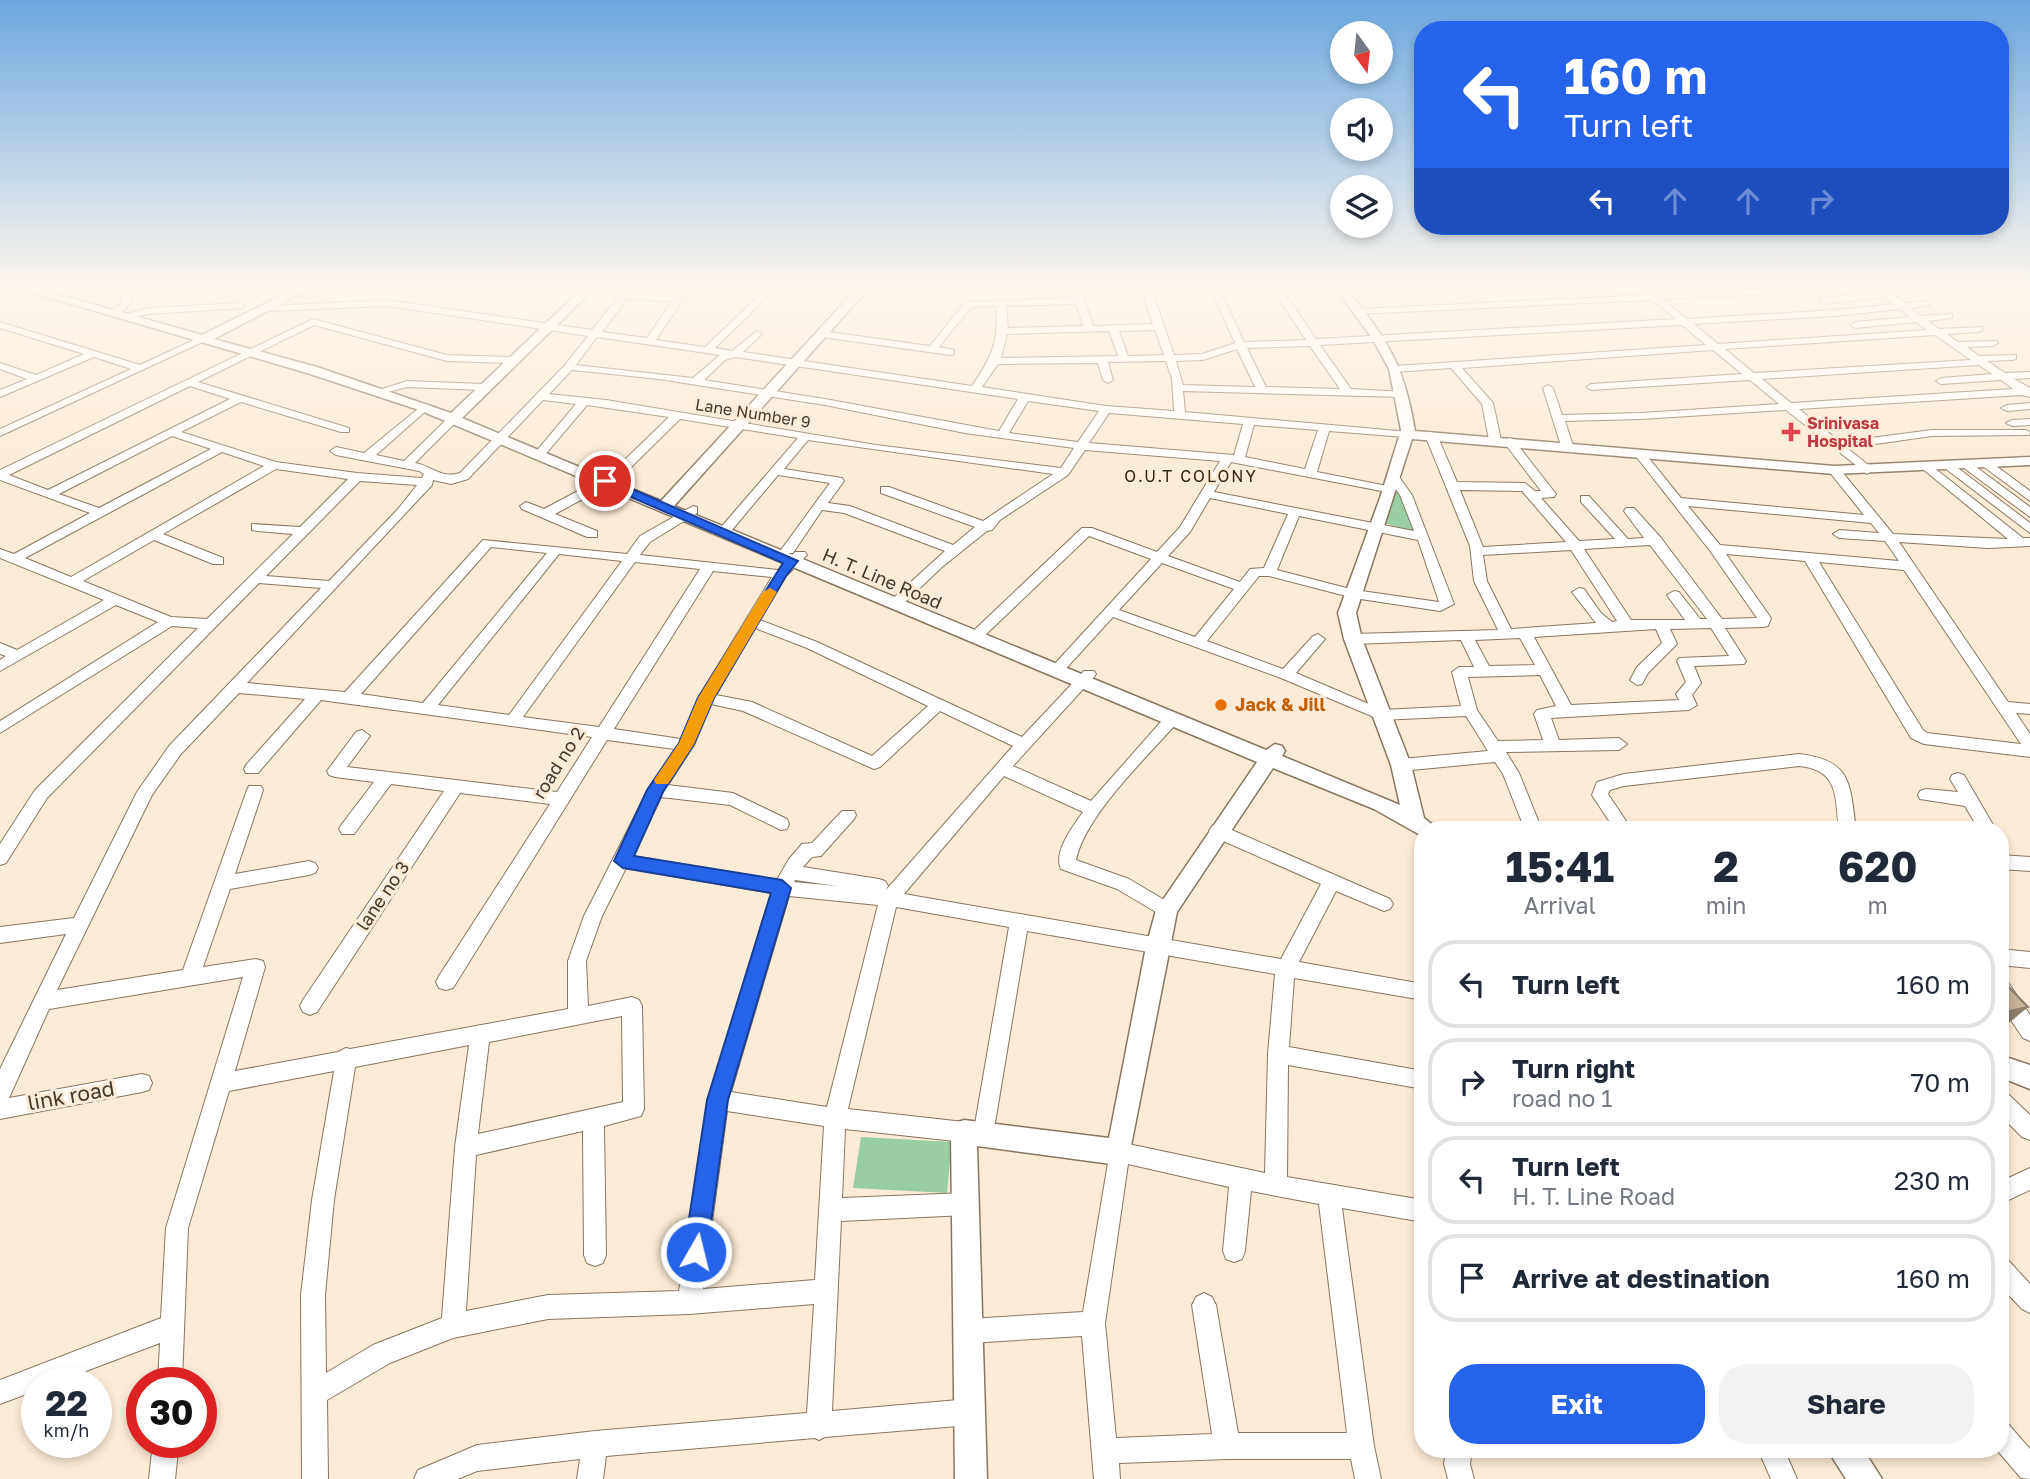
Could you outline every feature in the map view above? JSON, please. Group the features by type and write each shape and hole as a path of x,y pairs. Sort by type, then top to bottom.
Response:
{"street":[{"path":"88,354 140,369"},
{"path":"0,433 173,354"},
{"path":"0,475 249,354"},
{"name":"H. T. Line Road","path":"265,354 386,389 506,436 688,512 790,560 898,601 1418,818"},
{"path":"432,354 447,358 511,360"},
{"path":"405,466 518,354"},
{"path":"173,433 274,465 357,477 451,480 464,476 506,436 580,354"},
{"path":"694,383 721,358 736,354"},
{"path":"736,354 1106,409 1324,428 1834,470 1867,471 2030,461"},
{"path":"667,503 804,354"},
{"path":"975,390 997,354"},
{"path":"1122,354 1124,359"},
{"path":"1169,354 1178,387 1180,414"},
{"path":"995,361 1203,357 1212,354"},
{"path":"1244,354 1261,389"},
{"path":"1322,354 1346,392"},
{"path":"1387,354 1395,369 1408,430 1388,498 1347,614 1353,639 1401,765 1418,818"},
{"path":"1395,369 1614,354"},
{"path":"1725,354 1867,471"},
{"path":"1970,354 2028,393"},
{"path":"0,394 91,355"},
{"path":"1591,387 2012,357"},
{"path":"1102,359 1108,380"},
{"path":"1454,365 1487,403 1502,441 1550,494 1532,495"},
{"path":"0,366 36,378"},
{"path":"569,367 694,383 1002,435 1083,446 1233,459 1310,474 1390,484 1406,495 1447,604 1440,607 1402,603 1354,594 1269,572 1255,572 1199,642"},
{"path":"1941,381 2030,375"},
{"path":"190,383 345,430"},
{"path":"386,389 411,384 484,387"},
{"path":"1178,387 1401,394"},
{"path":"1548,388 1567,446"},
{"name":"H. T. Line Road","path":"386,389 424,407 456,416"},
{"path":"1558,418 1611,418 2028,393"},
{"path":"1002,435 1025,396"},
{"name":"Lane Number 9","path":"541,397 584,401 876,448 1064,472"},
{"path":"47,495 240,398"},
{"path":"542,451 584,401"},
{"path":"368,456 424,407"},
{"path":"2007,408 2030,407"},
{"path":"898,601 996,517 1064,472 1106,409"},
{"path":"545,514 609,479 676,416"},
{"path":"1059,668 1185,529 1233,459 1249,421"},
{"path":"2012,423 2028,427"},
{"path":"1837,446 1931,433 2028,427"},
{"path":"1310,474 1324,428"},
{"path":"1431,435 1476,551 1475,560 1480,578 1507,635"},
{"path":"726,529 805,437"},
{"path":"14,559 223,447"},
{"path":"0,1094 15,1057 145,792 175,750 429,479 430,472 423,468 336,451"},
{"path":"1353,639 1507,635 1627,625 1763,624 1764,618 1716,549 1639,453"},
{"path":"1996,463 2030,484"},
{"path":"1996,463 2030,497"},
{"path":"70,583 274,465"},
{"path":"1968,465 2030,513"},
{"path":"1950,466 2030,529"},
{"path":"1928,467 2025,542"},
{"path":"1834,470 1876,520 1909,566 2030,749"},
{"path":"578,1015 576,977 581,948 593,916 623,861 656,790 686,744 706,698 790,560 819,506 838,481 775,471"},
{"path":"0,475 100,513"},
{"path":"0,858 41,794 357,477"},
{"path":"1451,486 1525,487 1575,545 1627,625"},
{"path":"885,490 987,527"},
{"path":"1207,494 1423,537"},
{"path":"1585,499 1623,542"},
{"path":"1677,501 1876,520"},
{"path":"526,506 592,534"},
{"path":"819,506 846,509 954,551"},
{"path":"1553,745 1542,714 1566,710 1689,705 1684,694 1694,683 1685,661 1739,661 1716,624 1630,510"},
{"path":"1269,572 1296,511"},
{"path":"513,720 645,539 688,512"},
{"path":"257,527 302,531"},
{"path":"978,634 1087,531 1241,587"},
{"path":"1839,534 1988,544 2025,542"},
{"path":"153,535 218,561"},
{"path":"1476,551 1656,541"},
{"path":"349,698 488,543 709,566 790,560"},
{"path":"1716,549 1909,566"},
{"path":"427,709 556,550"},
{"path":"0,553 169,621 209,624"},
{"path":"1809,556 1917,734 2030,749"},
{"name":"road no 2","path":"446,982 559,799 709,566"},
{"path":"256,579 330,585"},
{"path":"1578,592 1596,615 1610,627"},
{"path":"1674,595 1696,624"},
{"path":"0,666 114,600"},
{"path":"1112,612 1286,675 1381,715 1470,711"},
{"path":"0,728 169,621"},
{"path":"752,622 812,645 1023,744"},
{"path":"1637,680 1642,670 1671,644 1661,624"},
{"path":"1525,634 1566,710"},
{"path":"1465,635 1484,671"},
{"path":"1286,675 1318,639"},
{"path":"0,648 17,656"},
{"path":"1530,821 1511,773 1470,711 1460,672 1544,670"},
{"path":"819,1427 835,1118 881,898 1085,679"},
{"name":"H. T. Line Road","path":"1085,679 1171,720 1272,755"},
{"path":"234,687 349,698 686,744"},
{"path":"251,769 317,695"},
{"path":"706,698 747,706 870,763 878,762 939,704"},
{"path":"2003,707 2030,709"},
{"path":"1167,910 1123,884 1067,864 1066,851 1094,810 1171,720"},
{"path":"362,736 335,771 559,799"},
{"path":"1401,765 1553,745 1619,744"},
{"path":"1107,1479 1093,1323 1119,1152 1157,947 1167,910 1272,755"},
{"path":"1618,821 1600,795 1603,786 1624,780 1800,760 1817,761 1831,766 1839,778 1846,821"},
{"path":"1002,768 1094,810"},
{"path":"348,829 387,778"},
{"path":"1958,779 1983,821"},
{"name":"lane no 3","path":"310,1006 456,786"},
{"path":"190,978 255,790"},
{"path":"656,790 733,799 781,824"},
{"path":"1926,795 1970,800"},
{"path":"689,1302 718,1100 786,880 808,849 815,851 848,815"},
{"path":"1218,831 1384,904"},
{"path":"2009,859 2030,864"},
{"path":"623,861 786,880 1285,970 1414,991"},
{"path":"222,883 309,868"},
{"path":"1276,1186 1278,1054 1285,970 1332,881"},
{"path":"971,1479 966,1205 974,1133 1019,923"},
{"path":"0,935 81,925"},
{"path":"2009,958 2030,960"},
{"path":"44,1001 256,967 177,1228 171,1367"},
{"path":"2009,1000 2030,1032"},
{"path":"220,1083 346,1057 632,1006 634,1109 466,1147"},
{"path":"453,1326 466,1147 480,1035"},
{"path":"1278,1054 1414,1078"},
{"path":"2009,1056 2030,1064"},
{"path":"315,1479 313,1294 323,1200 346,1057"},
{"path":"2009,1069 2030,1077"},
{"name":"link road","path":"0,1108 142,1083"},
{"path":"718,1100 835,1118 1119,1152 1276,1186 1414,1209"},
{"path":"2009,1109 2030,1130"},
{"path":"593,1119 595,1255"},
{"path":"1234,1251 1241,1178"},
{"path":"2009,1189 2030,1180"},
{"path":"1329,1195 1361,1446 1368,1479"},
{"path":"830,1210 966,1205"},
{"path":"2009,1278 2030,1301"},
{"path":"315,1392 382,1354 453,1326 548,1307 689,1302 825,1291"},
{"path":"1204,1305 1227,1446"},
{"path":"969,1331 1093,1323"},
{"path":"0,1392 174,1325"},
{"path":"426,1479 477,1458 595,1444 819,1427 970,1412"},
{"path":"590,1479 595,1444"},
{"path":"2009,1444 2030,1469"},
{"path":"1104,1451 1227,1446 1361,1446"},
{"path":"162,1479 164,1458"},
{"path":"1458,1458 1461,1479"},
{"path":"1775,1458 1784,1479"},
{"path":"1850,1458 1866,1479"}],"green space":[{"path":"1396,488 1416,532 1384,523"},
{"path":"861,1137 952,1142 947,1193 853,1188"}],"building":[{"path":"2009,987 2028,1007 2009,1011"}],"slow traffic":[{"path":"662,780 686,744 706,698 770,592"}],"place":[{"name":"Srinivasa Hospital","path":"1791,432"},
{"name":"Jack & Jill","path":"1221,705"}],"district":[{"name":"O.U.T COLONY","path":"1191,476"}],"route":[{"path":"605,481 792,561 781,574 706,698 686,744 656,790 623,861 782,888 718,1100 696,1252"}]}
